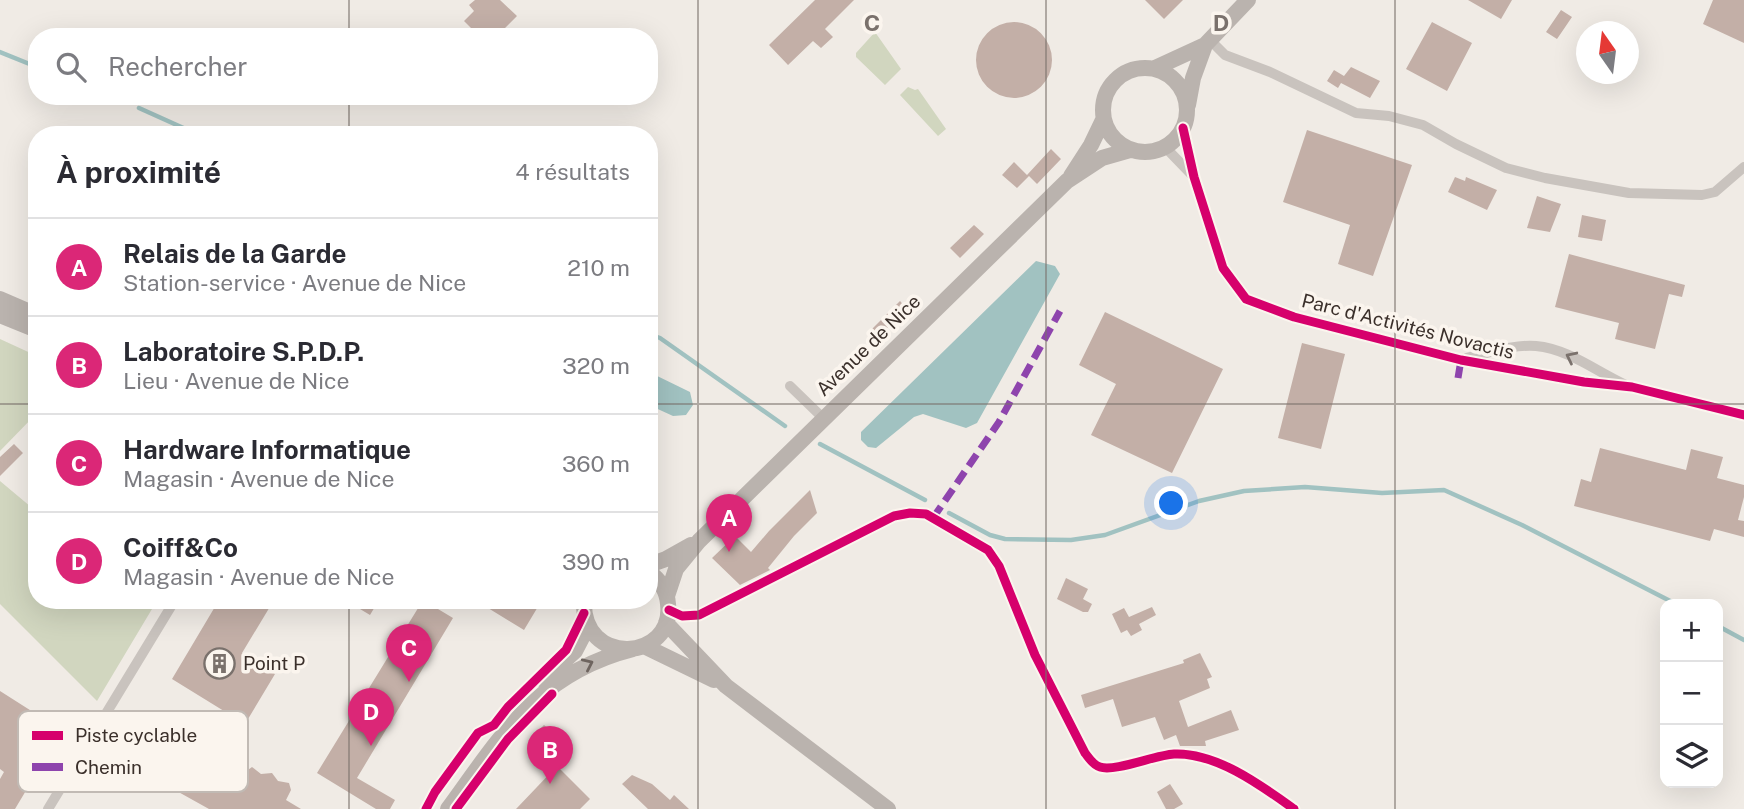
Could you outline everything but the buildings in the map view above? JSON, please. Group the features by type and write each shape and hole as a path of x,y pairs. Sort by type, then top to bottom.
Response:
{"main road":[{"path":"1155,68 1208,42 1248,0"},
{"path":"1187,107 1177,82 1155,68 1139,67 1124,72 1113,80 1102,103 1103,120 1113,139 1130,150 1144,152 1165,148 1173,143 1183,128 1193,78 1208,42"},
{"name":"Avenue de Nice","path":"1067,181 1091,145 1103,120"},
{"name":"Avenue de Nice","path":"667,609 676,569 699,541 803,437 1067,181 1102,158 1130,150"},
{"path":"0,299 28,311"},
{"path":"0,314 28,326"},
{"name":"Avenue de Nice","path":"658,562 699,541"},
{"path":"658,580 662,584 667,609 726,686"},
{"path":"584,609 588,626 599,640 615,649 638,648 726,686 888,809"},
{"path":"448,809 499,739 539,696 583,665 605,656 638,648 657,636 667,609"},
{"path":"437,809 504,721 575,651 588,626"}],"street":[{"path":"1208,42 1225,55 1270,72 1356,113 1389,116 1423,125 1455,144 1506,168 1545,178 1629,193 1702,195 1714,192 1744,167"},
{"name":"Parc d'Activités Novactis","path":"1183,128 1194,177 1223,268 1246,299 1294,317 1461,360 1584,382 1632,387 1744,415"},
{"name":"Parc d'Activités Novactis","path":"1165,148 1181,161 1194,177"},
{"name":"Parc d'Activités Novactis","path":"1461,360 1507,349 1535,346 1573,357 1632,387"},
{"path":"790,386 823,418"},
{"path":"667,609 682,616 699,615 894,516 926,514 988,550 999,566 1035,654 1085,753 1093,763 1102,768 1159,755 1178,754 1202,758 1257,782 1294,809"},
{"path":"108,711 170,609"},
{"path":"48,809 58,792"}],"green space":[{"path":"875,32 901,69 885,85 856,57 856,53"},
{"path":"908,87 918,89 946,129 938,136 900,95"},
{"path":"0,339 28,352 28,422 0,451"},
{"path":"0,481 28,504 28,609 152,609 97,701 0,604"}],"water":[{"path":"1036,261 1055,266 1060,274 977,423 966,428 923,414 914,417 876,448 868,447 861,440 861,432"},
{"path":"658,376 690,392 693,405 686,415 673,416 658,409"}],"waterway":[{"path":"0,52 28,63"},
{"path":"139,108 179,126"},
{"path":"658,337 785,426"},
{"path":"820,444 925,500"},
{"path":"949,513 990,535 1005,539 1071,540 1105,535 1199,501 1244,491 1305,487 1382,493 1444,490 1522,525 1666,599"},
{"path":"1723,629 1744,640"}],"marked path":[{"path":"933,518 999,422 1060,311"},
{"path":"1458,378 1461,360"}],"cycle path":[{"path":"1183,128 1194,177 1223,268 1246,299 1294,317 1461,360 1584,382 1632,387 1744,415"},
{"path":"669,610 682,616 699,615 894,516 926,514 988,550 999,566 1035,655 1085,753 1095,765 1107,768 1166,755 1190,755 1222,764 1238,772 1294,809"},
{"path":"426,809 435,792 478,733 494,725 508,707 566,650 584,613"},
{"path":"456,809 508,739 552,694"}],"place":[{"name":"Relais de la Garde","path":"729,552"},
{"name":"Point P","path":"220,663"},
{"name":"Hardware Informatique","path":"409,682"},
{"name":"Coiff&Co","path":"371,746"},
{"name":"Laboratoire S.P.D.P.","path":"550,784"}]}
